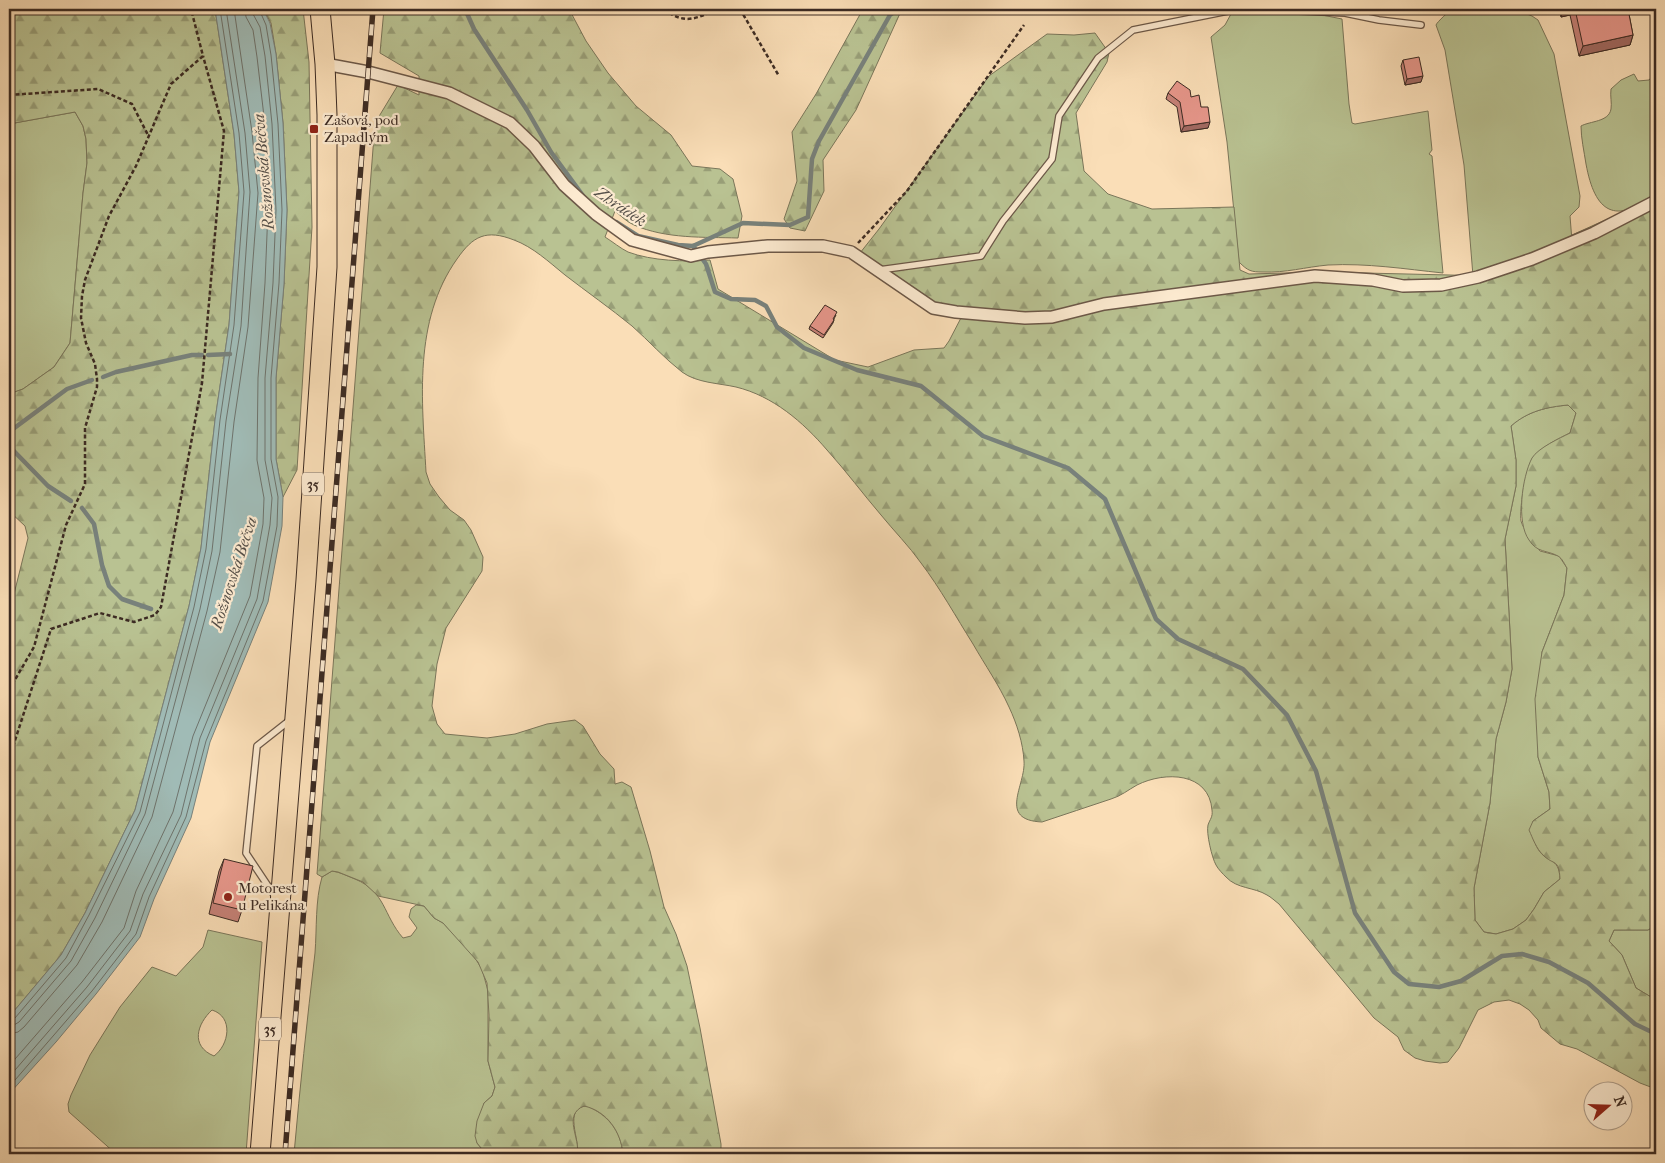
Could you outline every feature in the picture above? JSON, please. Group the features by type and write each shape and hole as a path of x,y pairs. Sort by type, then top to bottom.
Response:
{"main road":[{"name":"35","path":"260,1154 320,390 327,267 328,161 325,64 320,9"}],"street":[{"path":"325,64 377,74 449,93 510,123 534,146 564,185 596,214 632,240 691,256 708,252 768,246 823,246 851,252 933,308 956,312 1025,318 1052,317 1104,304 1315,276 1373,280 1403,286 1441,285 1478,277 1532,259 1594,234 1656,201"}],"lane":[{"path":"878,271 981,256 1003,221 1052,159 1059,116 1098,58 1133,30 1238,9"},
{"path":"1255,9 1345,13 1379,20 1421,25"},
{"path":"280,904 246,853 257,746 295,716"}],"path":[{"path":"9,759 51,630 100,613 134,622 155,615 161,607 202,383 224,131 202,56 191,9"},
{"path":"664,9 675,18 696,19 717,9"},
{"path":"740,9 779,76"},
{"path":"851,252 869,230 907,191 1024,25"},
{"path":"9,690 34,647 66,525 85,484 85,428 98,379 95,364 86,343 81,318 85,280 109,216 136,166 171,84 202,56"},
{"path":"9,95 98,89 132,104 148,135"}],"green space":[{"path":"9,9 215,9 234,134 239,192 229,325 215,420 201,548 189,606 135,810 85,913 61,955 9,1017 9,614 28,538 25,526 9,511 9,394 23,389 54,367 70,343 87,163 86,139 83,126 75,112 9,124"},
{"path":"263,9 303,9 309,62 312,227 297,470 283,497 276,459 276,378 284,284 287,210 283,123 276,54 271,23"},
{"path":"384,9 569,9 586,41 608,73 636,106 671,135 692,166 720,169 733,179 742,216 738,238 699,237 672,235 646,230 631,224 615,211 605,237 622,249 637,255 679,261 710,260 718,289 835,360 868,367 914,350 944,348 962,316 933,313 860,253 989,76 1047,34 1074,35 1095,33 1109,53 1107,62 1076,113 1084,171 1108,194 1152,209 1234,207 1240,270 1249,274 1322,272 1492,276 1522,269 1550,256 1568,246 1572,235 1645,202 1656,194 1656,925 1648,930 1614,930 1609,941 1622,955 1636,988 1656,1000 1656,1089 1640,1083 1577,1049 1560,1044 1541,1028 1538,1020 1529,1010 1509,1000 1494,1002 1478,1010 1459,1048 1448,1062 1440,1063 1415,1058 1404,1050 1398,1037 1374,1018 1279,904 1262,892 1235,884 1219,870 1213,857 1209,839 1208,825 1212,812 1209,797 1203,788 1194,782 1184,778 1172,777 1148,780 1115,798 1042,822 1028,820 1020,815 1017,808 1017,800 1024,770 1022,747 1015,720 1001,691 948,603 912,551 818,440 786,411 750,391 701,381 688,376 632,326 547,260 514,240 496,235 488,235 475,240 457,259 443,283 433,308 427,335 422,389 426,472 430,484 439,497 450,510 464,520 471,530 483,557 482,571 446,628 437,664 432,706 437,724 445,734 487,738 515,734 547,724 575,720 583,726 600,754 614,769 615,784 622,782 631,787 664,907 687,966 721,1144 721,1154 623,1154 616,1130 600,1113 584,1106 574,1115 573,1121 578,1148 577,1154 486,1154 477,1143 475,1136 477,1121 484,1103 492,1096 495,1087 488,1061 489,1015 487,983 478,962 443,923 434,918 424,906 378,896 363,882 338,872 332,871 322,877 317,874 375,123 398,85 419,95 419,76 380,53","holes":["1568,405 1576,413 1570,433 1544,447 1532,458 1525,476 1522,499 1523,522 1529,540 1535,547 1559,557 1567,568 1564,595 1542,652 1535,699 1538,757 1549,792 1550,809 1533,821 1529,830 1541,852 1557,865 1560,879 1544,892 1526,920 1513,929 1496,934 1484,932 1475,920 1474,888 1490,803 1496,739 1506,702 1512,669 1505,539 1516,486 1516,460 1511,426 1531,413 1553,407"]},
{"path":"863,9 902,9 856,110 823,160 824,191 805,231 790,228 784,219 797,181 792,132 816,94"},
{"path":"1258,9 1307,12 1342,19 1352,123 1428,111 1432,150 1429,154 1432,156 1443,273 1357,265 1328,265 1279,272 1259,272 1250,270 1239,262 1227,142 1211,37 1225,25 1231,14"},
{"path":"1453,9 1514,9 1538,20 1554,54 1580,196 1579,207 1570,216 1572,241 1473,276 1464,165 1445,50 1436,25"},
{"path":"1656,72 1656,194 1642,204 1629,209 1618,211 1609,209 1601,203 1590,181 1581,126 1603,119 1610,113 1611,89 1621,80 1634,74 1638,81 1649,80"},
{"path":"75,112 83,126 86,139 87,163 70,343 54,367 23,389 9,394 9,124"},
{"path":"1568,405 1576,413 1570,433 1551,443 1534,456 1528,468 1521,507 1521,521 1524,528 1540,551 1559,556 1567,568 1564,595 1542,652 1538,757 1549,792 1550,809 1533,821 1536,846 1541,854 1555,863 1560,879 1544,892 1526,920 1513,929 1496,934 1484,932 1475,920 1474,888 1490,803 1496,739 1506,702 1512,669 1505,539 1516,486 1516,460 1511,426 1524,417 1538,411"},
{"path":"332,871 355,879 373,890 403,938 411,936 417,928 409,917 411,909 416,905 424,906 434,918 443,923 471,952 482,969 488,991 488,1061 495,1087 492,1096 484,1103 477,1143 486,1154 294,1154 315,953 318,895 322,877"},
{"path":"1656,925 1656,1000 1636,988 1622,955 1609,941 1614,930 1648,930"},
{"path":"208,930 262,942 246,1154 116,1154 69,1112 68,1104 71,1095 90,1055 120,1007 152,967 176,976 203,947","holes":["212,1010 224,1019 227,1032 223,1045 214,1056 201,1047 198,1034 203,1022"]},
{"path":"587,1106 601,1114 612,1125 619,1138 623,1154 577,1154 578,1148 574,1126 575,1112"}],"water":[{"name":"Rožnovská Bečva","path":"215,9 263,9 270,23 276,54 283,123 287,210 284,284 276,378 276,459 283,497 282,526 268,602 210,742 191,818 154,899 140,937 56,1042 9,1094 9,1017 61,955 85,913 135,810 189,606 201,548 215,420 229,325 239,192 234,134"}],"building":[{"path":"1575,9 1628,9 1633,35 1583,46"},
{"path":"1419,57 1423,76 1407,79 1403,60"},
{"path":"1177,81 1190,90 1191,97 1199,95 1201,107 1208,107 1210,122 1184,126 1180,102 1168,93"},
{"path":"825,305 837,312 824,335 810,326"},
{"name":"Motorest u Pelikána","path":"224,859 253,866 242,910 213,903"}],"waterway":[{"name":"Zhrádek","path":"465,9 474,29 527,110 551,152 584,197"},
{"name":"Zhrádek","path":"616,222 638,236 678,245 693,246 743,223 790,225 808,217 812,159 819,141 890,15 898,9"},
{"path":"693,246 706,264 715,292 731,299 755,300 766,306 777,327 804,348 857,370 921,386 983,436 1068,468 1105,499 1156,619 1178,639 1243,669 1287,715 1316,771 1355,913 1394,972 1409,984 1439,987 1461,981 1502,956 1522,954 1549,962 1588,983 1635,1024 1656,1034"},
{"path":"208,355 230,354"},
{"path":"103,377 116,372 192,355 202,355"},
{"path":"9,432 67,389 92,380"},
{"path":"9,446 48,486 71,501"},
{"path":"82,508 94,524 102,565 109,586 122,599 151,609"}],"railway":[{"path":"285,1154 373,9"}],"place":[{"name":"Zašová, pod Zapadlým","path":"314,129"},
{"name":"Motorest u Pelikána","path":"228,897"}]}
